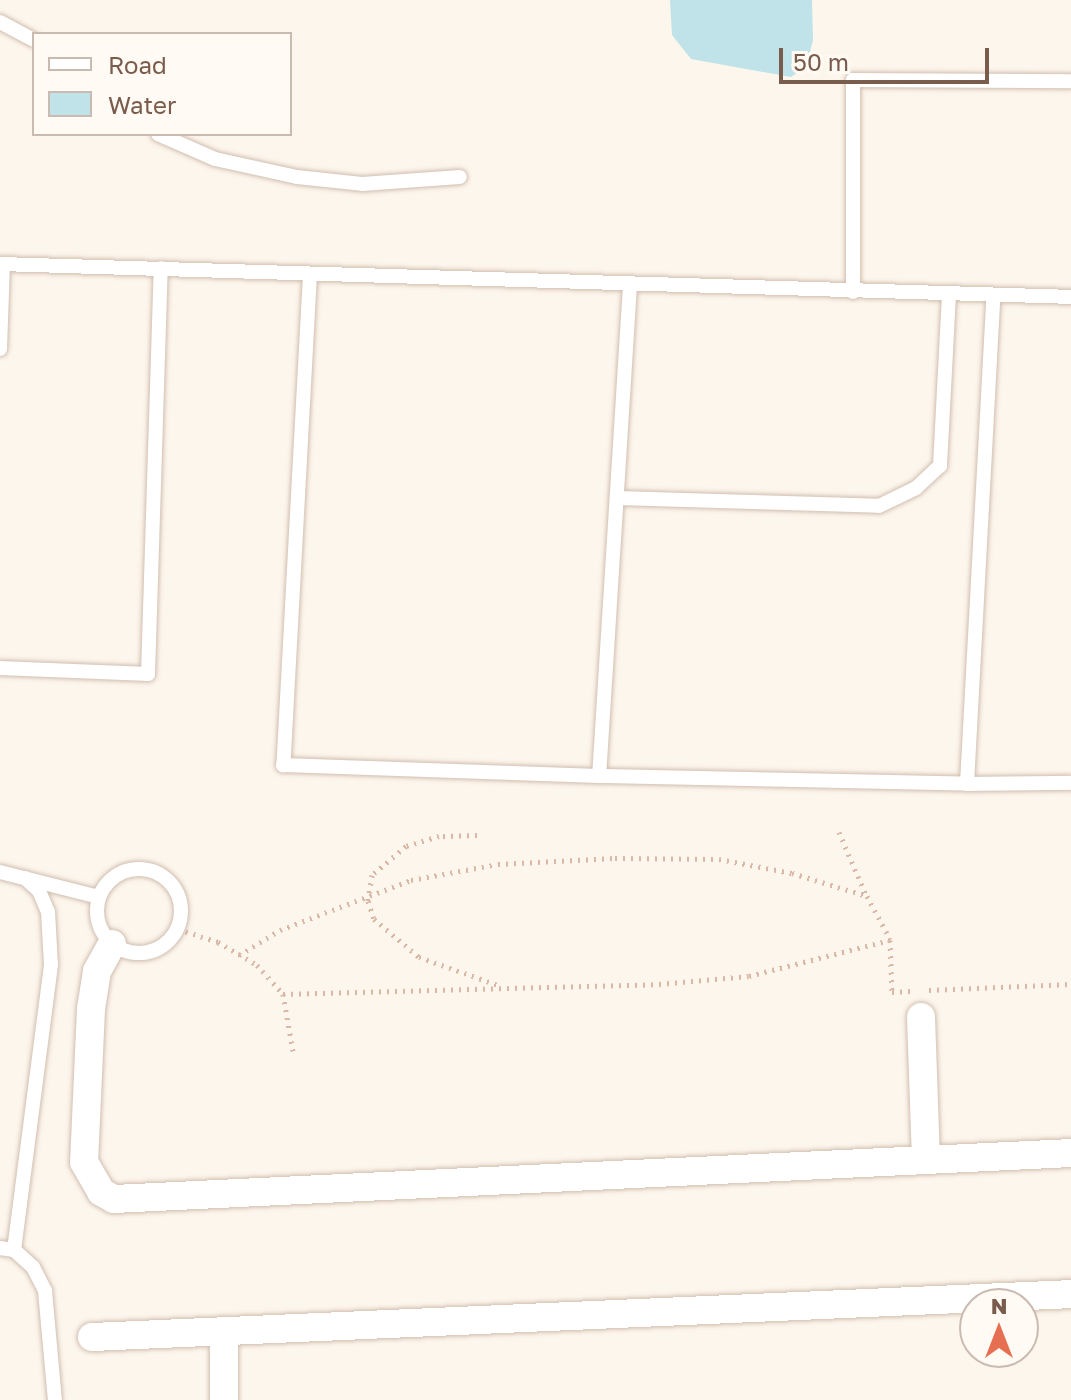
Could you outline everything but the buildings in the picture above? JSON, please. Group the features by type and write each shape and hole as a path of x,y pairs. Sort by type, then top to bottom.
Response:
{"street":[{"path":"112,944 97,971 91,1009 84,1162 101,1192 114,1199 1071,1153"},
{"path":"921,1017 926,1160"},
{"path":"92,1337 1071,1294"},
{"path":"224,1333 224,1400"}],"lane":[{"path":"0,22 32,39"},
{"path":"853,292 853,80 1071,81"},
{"path":"163,136 215,159 297,177 362,184 460,177"},
{"path":"0,349 2,264 993,297 1071,297"},
{"path":"0,668 148,674 161,268"},
{"path":"310,274 283,765 599,776 967,784 1071,783"},
{"path":"599,776 630,285"},
{"path":"617,498 879,506 916,488 940,466 949,295"},
{"path":"967,784 993,297"},
{"path":"129,870 157,872 177,892 182,917 178,929 149,953 112,944 98,924 99,897 106,885 129,870"},
{"path":"0,872 99,897"},
{"path":"25,878 39,891 48,912 51,965 7,1249 33,1267 45,1291 55,1400"}],"path":[{"path":"839,832 890,940 892,992 1071,984"},
{"path":"477,835 439,836 406,846 372,875 367,895 374,919 419,957 457,975 513,987"},
{"path":"239,955 280,930 367,895 411,880 498,864 615,858 759,865 867,896"},
{"path":"178,929 257,965 283,994 293,1051"},
{"path":"283,994 749,976 890,940"}],"water":[{"path":"670,0 812,0 813,40 806,67 791,77 691,59 672,35"}]}
